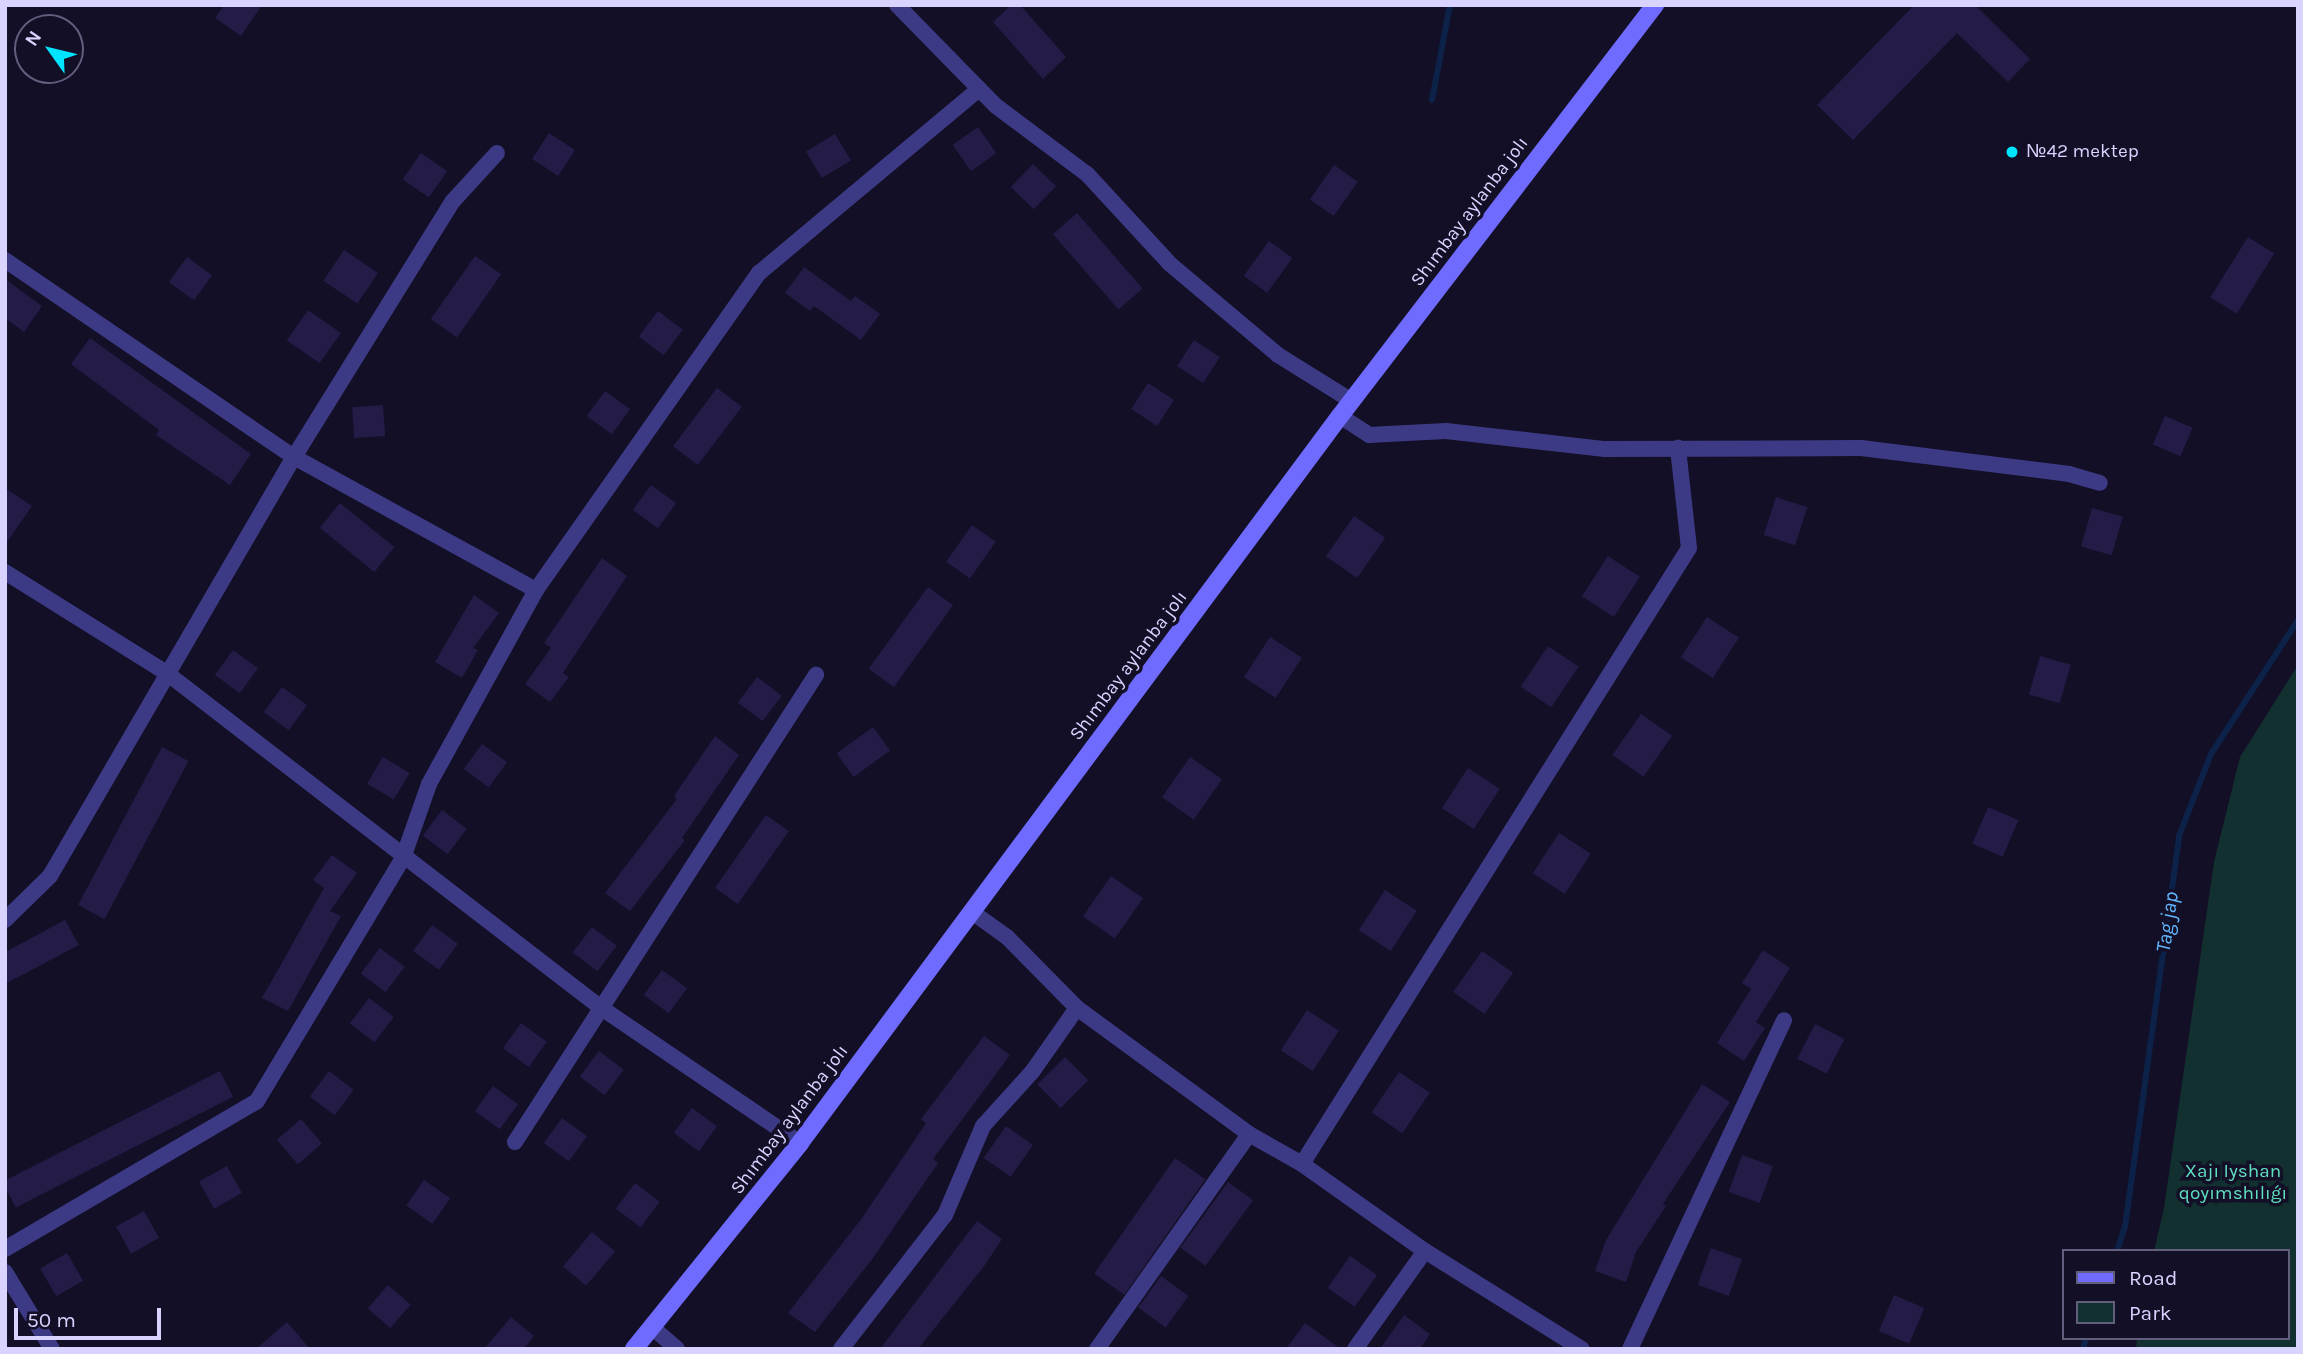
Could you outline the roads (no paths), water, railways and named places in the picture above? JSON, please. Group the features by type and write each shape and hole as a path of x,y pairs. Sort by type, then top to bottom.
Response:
{"main road":[{"name":"Shımbay aylanba jolı","path":"634,1349 800,1143 1340,416 1655,5"}],"street":[{"path":"897,5 979,89 1087,174 1189,281 1278,355 1352,401"},
{"path":"5,1249 257,1101 403,858 429,784 536,590 760,273 979,89"},
{"path":"5,920 50,876 294,457 453,201 497,153"},
{"path":"5,260 294,457 536,590"},
{"path":"1340,416 1369,436 1446,431 1605,449 1861,448 2069,474 2100,483"},
{"path":"1302,1164 1689,548 1678,449"},
{"path":"5,572 168,674 403,858 600,1007 800,1143"},
{"path":"515,1142 816,675"},
{"path":"972,912 1007,937 1077,1008 1249,1134 1302,1164 1425,1251 1582,1349"},
{"path":"841,1349 945,1215 983,1126 1032,1072 1077,1008"},
{"path":"1630,1349 1784,1020"},
{"path":"1097,1349 1249,1134"},
{"path":"1355,1349 1425,1251"},
{"path":"5,1272 52,1349"},
{"path":"653,1328 677,1349"}],"waterway":[{"path":"1432,100 1450,5"},
{"name":"Tag jap","path":"2118,1249 2125,1227 2179,836 2211,754 2298,620"},
{"name":"Tag jap","path":"2083,1349 2085,1340"}],"place":[{"name":"№42 mektep","path":"2012,152"}],"park label":[{"name":"Xajı Iyshan qoyımshılıǵı","path":"2233,1183"}]}
